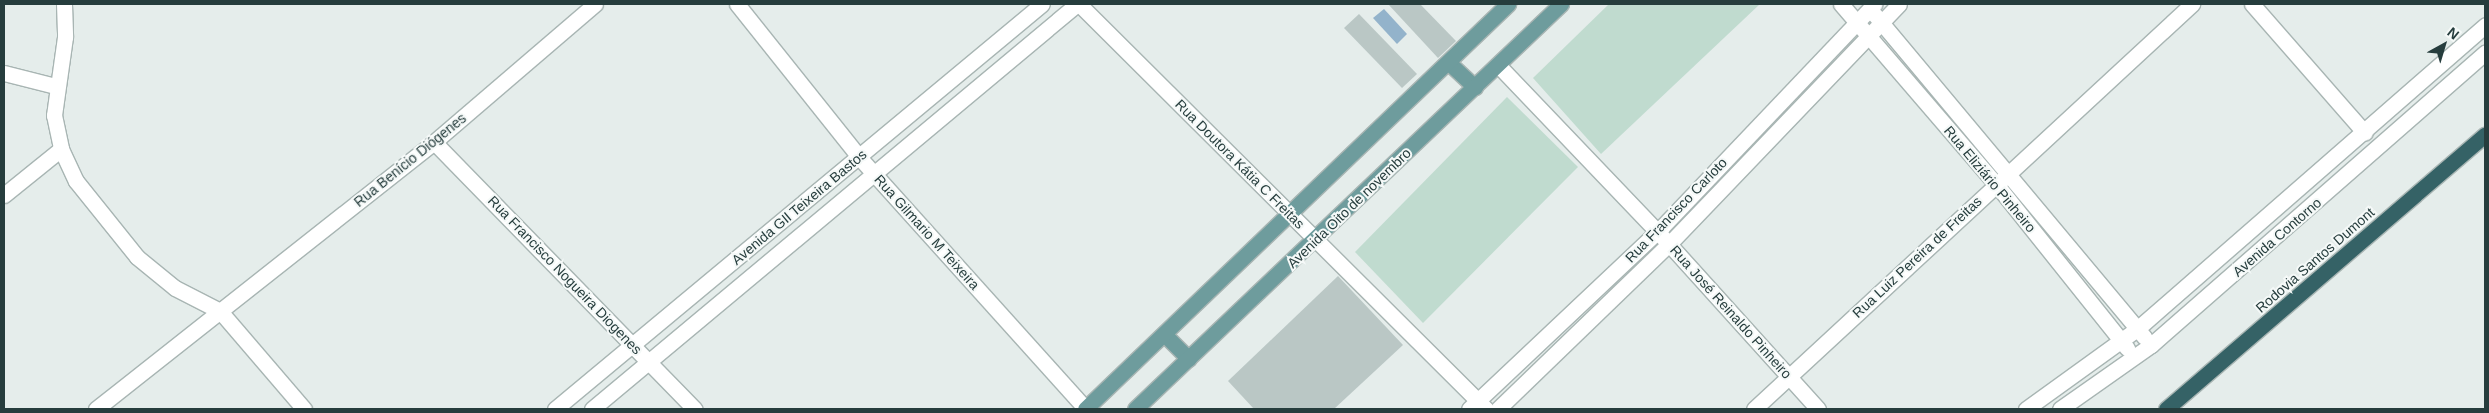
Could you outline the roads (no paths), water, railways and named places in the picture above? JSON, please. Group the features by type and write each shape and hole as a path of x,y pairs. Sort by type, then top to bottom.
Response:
{"highway":[{"name":"Rodovia Santos Dumont","path":"2166,409 2485,135"}],"main road":[{"path":"1086,409 1508,4"},
{"name":"Avenida Oito de novembro","path":"1135,409 1317,240 1561,4"},
{"path":"1448,62 1475,87"},
{"path":"1164,334 1189,359"}],"street":[{"path":"64,4 65,37 55,86 55,131 61,149 81,188 137,257 175,288 220,311 304,409"},
{"name":"Rua Benício Diógenes","path":"96,409 434,142 595,4"},
{"name":"Rua Gilmario M Teixeira","path":"737,4 859,157 1086,409"},
{"name":"Avenida GIl Teixeira Bastos","path":"555,409 1042,4"},
{"name":"Avenida GIl Teixeira Bastos","path":"592,409 1078,4"},
{"name":"Rua Doutora Kátia C Freitas","path":"1078,4 1289,215 1317,240 1478,407"},
{"name":"Rua Eliziário Pinheiro","path":"1841,4 1996,184 2135,358"},
{"name":"Rua Francisco Carloto","path":"1498,409 1669,244 1868,34 1900,4"},
{"name":"Rua Luiz Pereira de Freitas","path":"1754,409 2192,4"},
{"path":"2252,4 2365,133"},
{"name":"Rua Eliziário Pinheiro","path":"1869,5 2010,172 2151,345"},
{"name":"Rua Francisco Carloto","path":"1478,407 1564,319 1658,232 1869,5"},
{"name":"Avenida Contorno","path":"2026,409 2138,329 2365,133 2485,25"},
{"name":"Avenida Contorno","path":"2060,409 2151,345 2485,53"},
{"name":"Rua José Reinaldo Pinheiro","path":"1498,65 1658,232 1818,409"},
{"path":"4,73 55,86"},
{"name":"Rua Francisco Nogueira Diogenes","path":"434,142 695,409"},
{"path":"4,194 61,149"},
{"path":"1564,319 1577,333"}],"water":[{"path":"1384,9 1407,34 1397,44 1373,18"}]}
